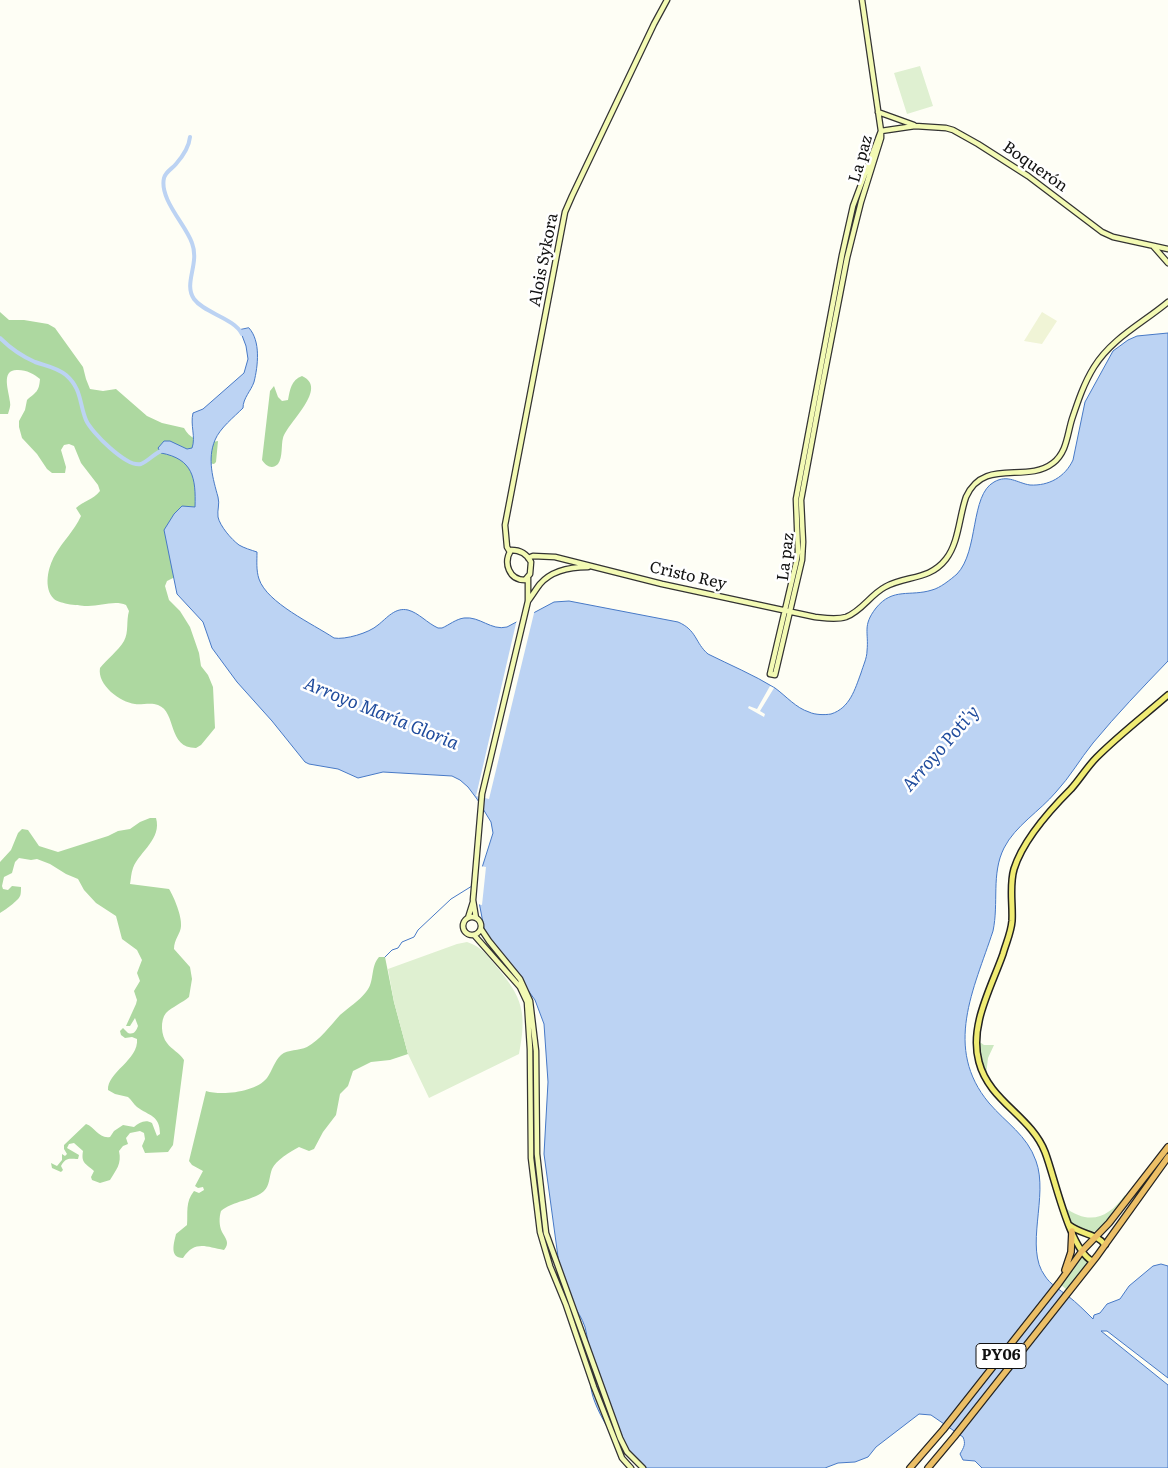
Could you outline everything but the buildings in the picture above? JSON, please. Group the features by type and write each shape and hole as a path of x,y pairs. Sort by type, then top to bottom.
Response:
{"highway":[{"name":"PY06","path":"910,1468 943,1430 1082,1251 1109,1223 1168,1147"},
{"name":"PY06","path":"928,1468 1092,1261 1168,1157"},
{"path":"1126,1202 1128,1190"},
{"path":"1063,1277 1071,1252 1072,1231"}],"main road":[{"path":"1092,1261 1082,1251 1072,1231 1040,1140 1026,1122 994,1092 982,1074 976,1047 978,1024 1009,934 1012,914 1012,879 1021,852 1050,812 1098,756 1168,695"},
{"path":"1069,1224 1082,1233 1095,1236 1104,1245"}],"street":[{"name":"Alois Sykora","path":"511,551 504,525 568,204 667,0"},
{"name":"La paz","path":"788,611 776,675 770,674 802,560 801,500 847,258 861,202 879,147 881,131 862,0"},
{"path":"878,112 915,126"},
{"name":"Boquerón","path":"881,131 915,126 953,130 1028,176 1102,232 1113,237 1168,249"},
{"path":"1152,245 1168,262"},
{"name":"Cristo Rey","path":"528,558 532,556 555,557 662,584 788,611 832,619 842,618 854,613 884,587 895,582 922,576 939,566 952,550 966,497 968,492 977,483 993,474 1036,470 1054,463 1065,448 1079,399 1094,368 1121,337 1168,302"},
{"path":"527,590 520,580 510,574 507,568 507,558 511,551 519,551 528,558 531,565 528,578 528,601 482,794 473,900 468,918 464,922 463,930 467,934 474,935 520,987 527,1002 530,1049 531,1158 540,1232 550,1266 566,1305 594,1387 622,1458 631,1468"},
{"path":"531,565 538,556"},
{"path":"528,601 540,584 552,575 564,569 596,567"},
{"path":"520,580 528,578"},
{"path":"473,900 476,918 480,923 481,929 520,978 530,1001 536,1051 536,1154 546,1233 620,1438 627,1452 642,1467"},
{"path":"468,918 476,918"},
{"path":"474,935 481,929"}],"green space":[{"path":"920,66 933,106 907,114 894,73"},
{"path":"0,312 9,320 24,320 48,324 55,328 83,367 90,389 103,391 116,389 147,416 162,423 184,428 190,436 199,441 218,441 216,462 214,464 208,463 200,486 180,579 173,578 167,581 165,586 169,600 180,611 190,627 199,653 201,666 208,675 213,687 215,728 201,745 196,748 180,742 164,709 155,704 129,703 111,692 102,681 100,668 126,638 129,611 126,605 113,603 88,606 75,605 57,601 51,594 48,583 50,565 81,516 76,508 100,491 98,485 81,463 74,446 64,445 61,450 66,467 65,473 52,473 22,438 19,421 25,410 27,400 38,389 40,379 38,377 21,370 9,373 7,382 10,408 8,414 0,414"},
{"path":"1042,312 1057,321 1042,344 1024,341"},
{"path":"302,376 309,381 311,389 309,397 286,431 283,438 281,458 278,464 274,467 269,467 262,460 270,391 274,386 278,397 282,401 288,400 293,383"},
{"path":"150,818 156,818 156,832 133,868 130,884 169,889 181,922 181,929 174,949 190,967 192,979 189,997 166,1013 162,1024 165,1040 184,1060 173,1145 168,1152 145,1153 142,1146 145,1139 144,1133 140,1131 130,1133 126,1138 128,1144 119,1151 118,1167 110,1180 100,1183 92,1180 91,1177 94,1171 84,1162 83,1151 74,1143 69,1144 67,1148 79,1155 78,1159 64,1161 61,1166 63,1170 61,1172 52,1168 51,1163 57,1166 62,1160 62,1154 65,1156 67,1154 64,1145 86,1124 100,1135 110,1137 114,1131 123,1125 134,1127 147,1121 152,1123 157,1136 160,1134 160,1128 156,1119 137,1107 128,1097 108,1090 112,1077 128,1060 136,1046 137,1039 132,1037 125,1038 121,1035 120,1031 123,1028 128,1033 133,1033 138,1026 135,1018 130,1026 126,1026 137,1000 134,991 140,981 137,973 142,960 137,950 122,939 116,916 96,903 84,890 78,879 37,859 19,858 15,862 12,873 4,877 3,889 8,890 12,886 21,887 21,893 17,900 0,913 0,862 11,850 18,833 22,829 28,830 39,846 58,852 118,831 130,829"},
{"path":"467,942 486,954 505,977 517,997 521,1007 523,1027 519,1054 429,1098 408,1054 394,1002 388,969"},
{"path":"379,957 385,957 394,1002 408,1054 390,1060 371,1062 353,1071 348,1086 340,1094 336,1115 323,1132 314,1149 309,1151 299,1147 280,1159 272,1169 264,1191 255,1197 231,1205 221,1211 220,1227 227,1243 224,1250 201,1246 187,1252 183,1258 176,1256 173,1249 174,1242 176,1234 187,1225 189,1199 194,1191 199,1193 204,1190 203,1187 198,1188 195,1186 203,1171 192,1165 189,1161 206,1091 221,1093 238,1092 262,1083 281,1055 312,1044 340,1015 363,996 369,988 374,965"},
{"path":"977,1040 984,1045 994,1045 988,1058 986,1075 981,1067"},
{"path":"1125,1195 1125,1202 1098,1231 1083,1231 1073,1226 1068,1220 1064,1207 1082,1216 1098,1217 1112,1209"},
{"path":"1081,1256 1089,1262 1067,1290 1060,1284"}],"water":[{"name":"Arroyo Poti'y","path":"249,328 253,333 258,354 254,382 244,401 243,408 217,436 211,454 211,462 219,500 219,521 229,536 239,545 257,552 259,579 264,588 281,605 334,638 350,637 369,631 392,614 403,609 412,611 438,628 464,618 470,618 501,628 507,627 554,602 569,601 678,622 689,629 708,654 767,683 804,710 823,715 837,711 851,697 866,656 869,620 882,601 895,595 935,589 945,584 957,574 969,552 981,499 986,489 994,482 1004,479 1037,485 1050,482 1061,476 1073,460 1085,402 1113,351 1137,336 1168,333 1168,661 1111,722 1050,799 1021,826 1004,848 996,878 993,931 971,996 965,1040 968,1061 975,1082 989,1103 1022,1136 1036,1161 1040,1190 1036,1237 1037,1251 1039,1264 1047,1279 1075,1301 1093,1319 1094,1315 1100,1313 1107,1304 1120,1299 1129,1286 1153,1266 1161,1264 1168,1266 1168,1378 1107,1331 1101,1331 1168,1385 1168,1468 982,1468 975,1461 963,1460 960,1454 964,1446 963,1437 931,1415 919,1414 876,1447 868,1457 855,1462 838,1463 825,1468 641,1468 626,1453 610,1431 597,1408 591,1388 587,1334 561,1279 544,1154 548,1082 544,1024 535,1000 497,954 484,928 479,902 480,874 493,833 491,822 468,787 452,776 383,772 358,778 338,769 305,762 237,682 212,648 203,622 177,594 164,530 174,514 182,506 195,507 195,487 186,465 172,456 161,453 158,448 164,441 170,441 187,449 192,448 193,413 203,409 244,373 248,359 246,346 240,330"}],"pier":[{"path":"535,609 489,799 476,796 517,619"},
{"path":"770,686 774,688 760,711 765,714 764,717 748,708 749,706 757,709"},
{"path":"480,866 486,867 482,905 477,904"}],"waterway":[{"path":"190,137 183,155 165,176 164,186 169,203 192,243 194,258 190,286 191,293 199,304 233,324 242,334"},
{"name":"Arroyo María Gloria","path":"0,338 25,357 55,368 66,375 78,391 89,426 119,455 135,464 141,464 164,450"},
{"path":"385,957 392,950 398,948 402,942 414,937 418,930 451,899 472,886"}]}
